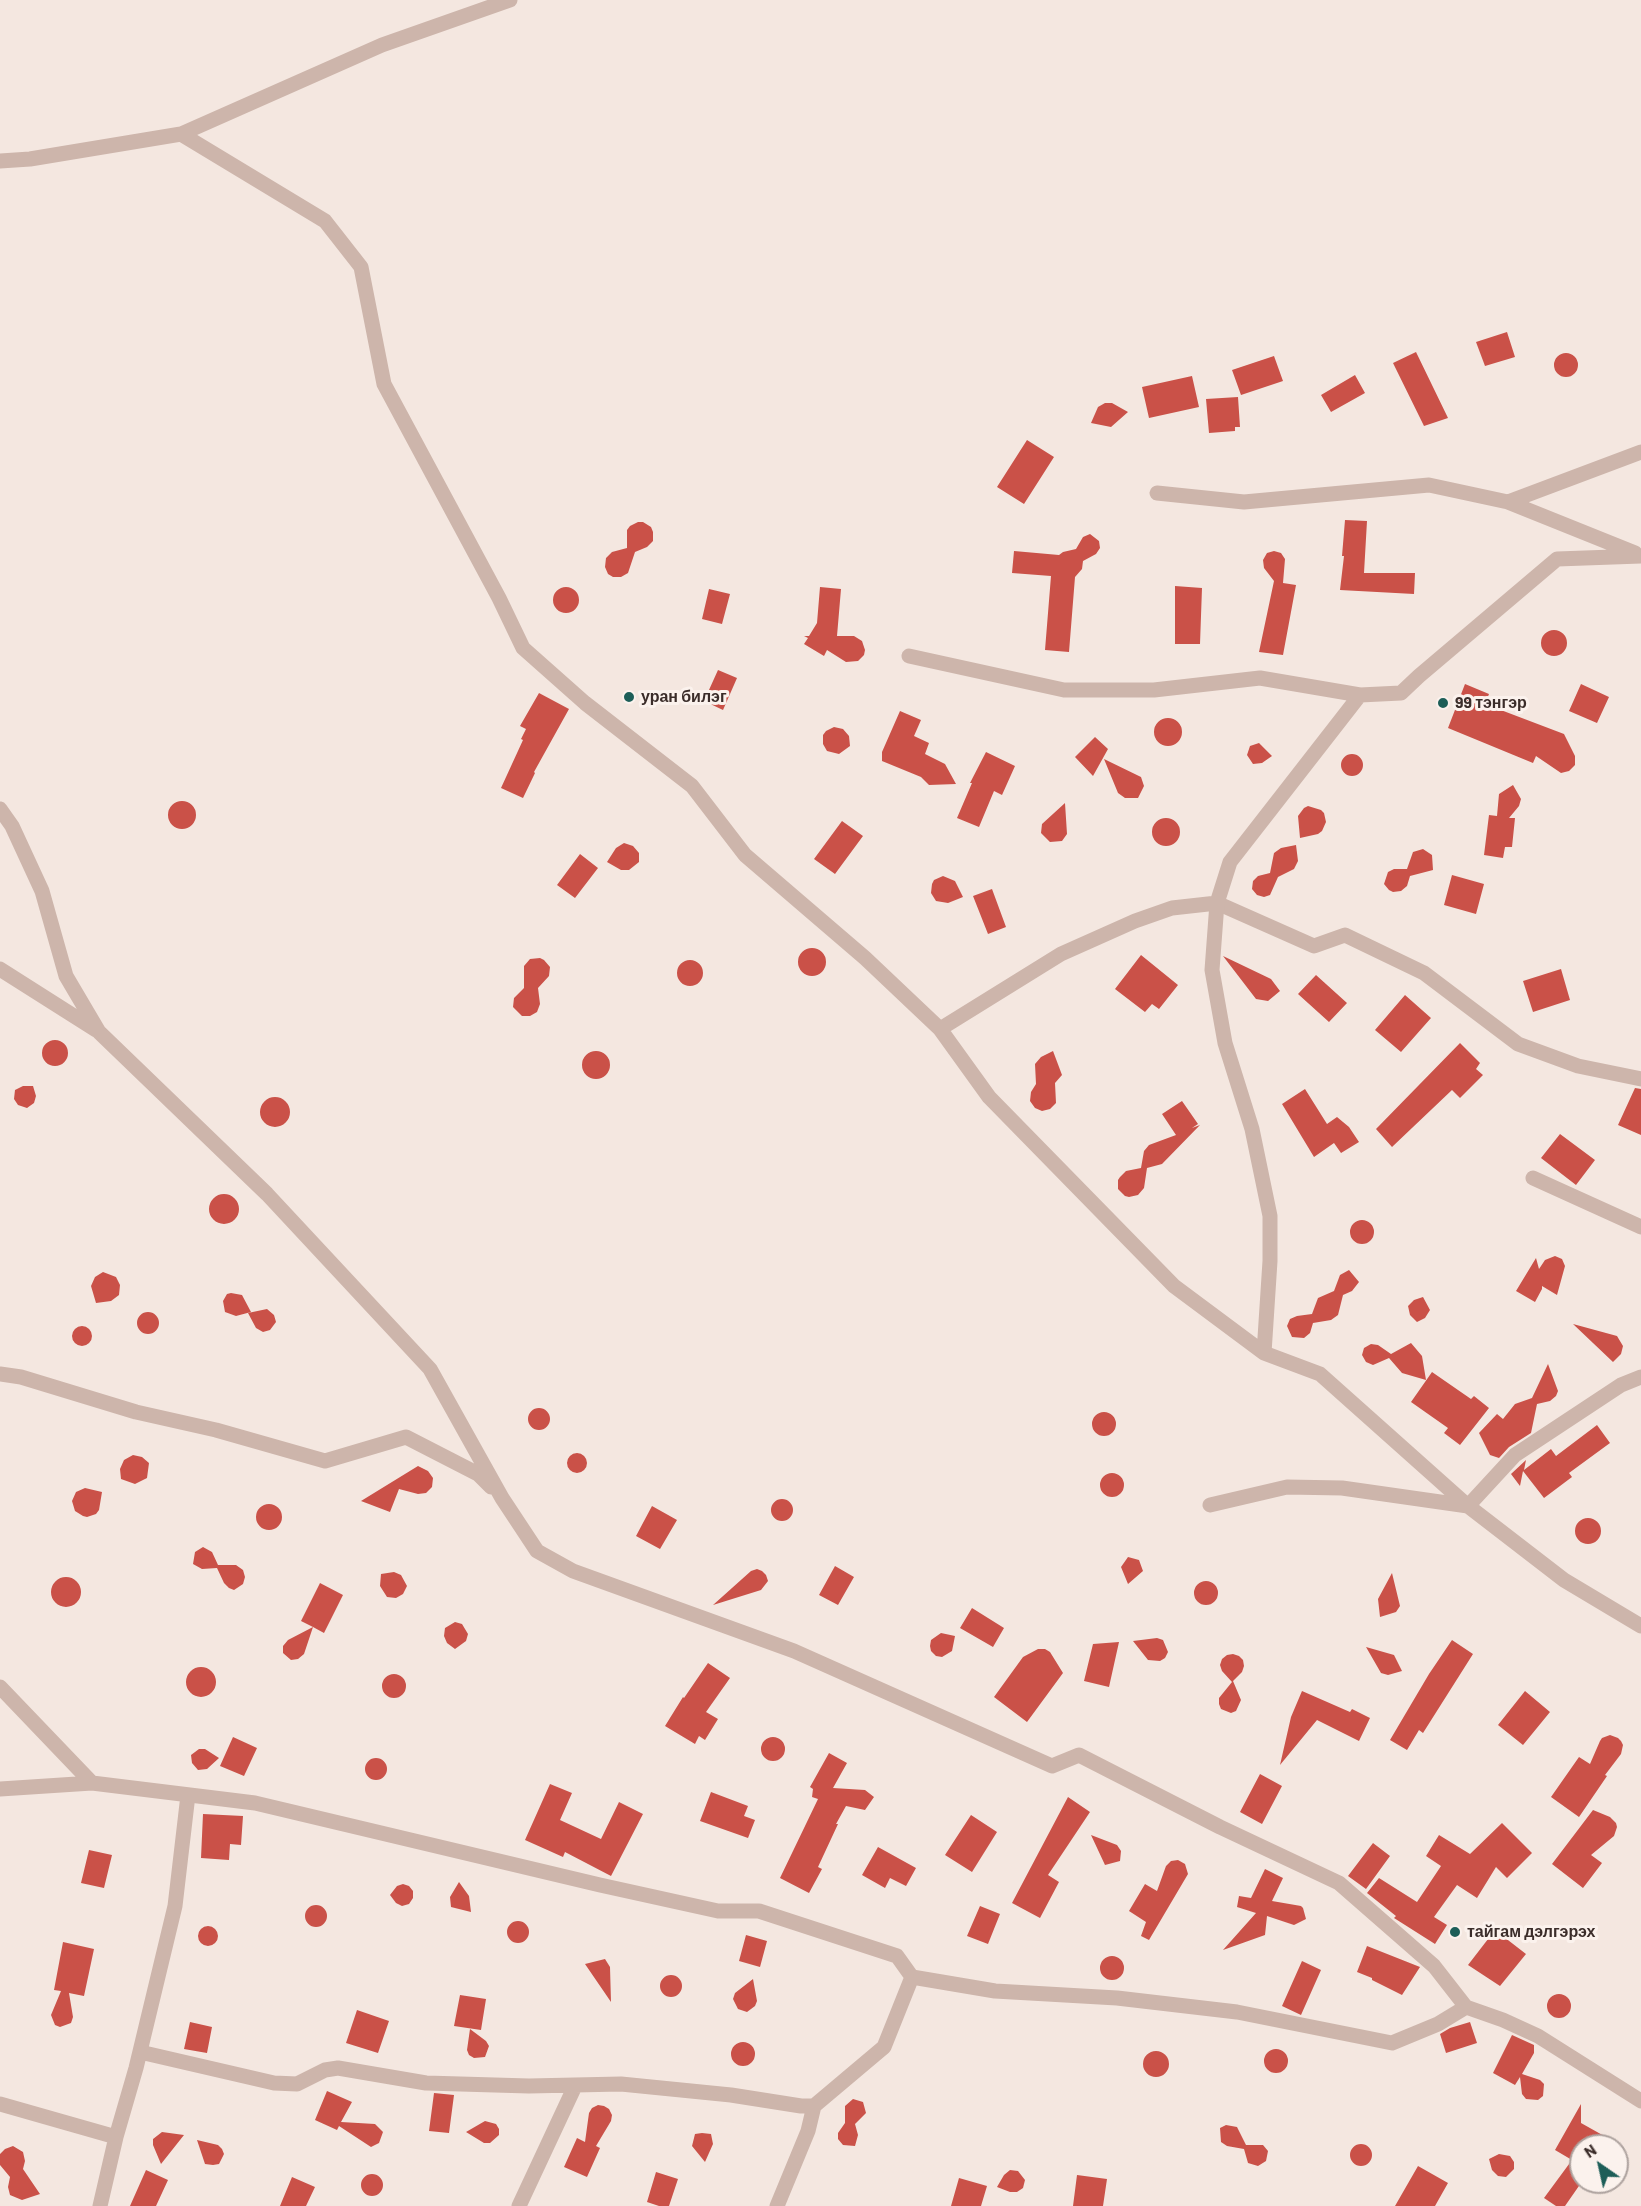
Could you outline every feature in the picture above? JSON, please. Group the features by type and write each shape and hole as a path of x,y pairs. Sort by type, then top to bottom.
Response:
{"street":[{"path":"0,160 30,159 181,134 382,45 510,0"},
{"path":"181,134 325,220 361,267 384,384 499,598 523,648 585,703 692,786 745,855 865,958 940,1029 989,1097 1174,1286 1264,1353 1320,1374 1468,1506 1564,1580 1641,1626"},
{"path":"1508,502 1641,452"},
{"path":"909,656 1064,690 1154,690 1260,678 1360,695 1401,693 1557,559 1641,555 1508,502 1429,485 1244,502 1157,493"},
{"path":"1264,1353 1270,1260 1270,1216 1252,1130 1225,1043 1212,970 1217,903 1230,862 1360,695"},
{"path":"0,809 12,826 42,891 66,976 99,1032"},
{"path":"940,1029 1061,954 1135,921 1172,908 1217,903 1314,946 1345,935 1424,973 1518,1044 1578,1066 1641,1078"},
{"path":"0,969 99,1032 267,1194 430,1369 502,1498 537,1551 573,1571 794,1651 1052,1766 1079,1755 1220,1827 1339,1882 1434,1966 1466,2007 1538,2036 1641,2101"},
{"path":"1533,1178 1641,1227"},
{"path":"0,1374 21,1377 136,1412 216,1430 325,1461 406,1437 478,1474 502,1498"},
{"path":"1468,1506 1515,1455 1621,1385 1641,1377"},
{"path":"1210,1505 1287,1487 1342,1488 1468,1506"},
{"path":"0,1687 92,1783"},
{"path":"0,1789 92,1783 255,1803 600,1886 718,1911 759,1911 897,1956 912,1977 995,1991 1118,1998 1237,2012 1392,2043 1438,2024 1466,2007"},
{"path":"100,2206 175,1906 188,1795"},
{"path":"777,2206 808,2131 814,2106 884,2047 912,1977"},
{"path":"140,2052 285,2084 297,2084 325,2070 338,2068 426,2083 575,2086 621,2084 814,2106"},
{"path":"519,2206 575,2086"},
{"path":"0,2104 116,2137"}],"building":[{"path":"1507,332 1515,357 1485,366 1476,342"},
{"path":"1416,352 1448,418 1424,426 1393,363"},
{"path":"1566,353 1575,356 1578,365 1575,374 1566,377 1557,374 1554,365 1557,356"},
{"path":"1274,356 1283,381 1241,395 1232,370"},
{"path":"1355,375 1365,393 1331,412 1321,395"},
{"path":"1192,376 1199,407 1149,418 1142,387"},
{"path":"1238,397 1240,427 1235,427 1235,431 1209,433 1206,399"},
{"path":"1105,403 1112,403 1128,412 1111,427 1091,423 1098,407"},
{"path":"1027,440 1054,457 1024,504 997,487"},
{"path":"1345,520 1367,521 1364,573 1415,573 1414,594 1340,590"},
{"path":"638,522 651,527 653,541 647,547 635,552 628,573 621,577 613,577 608,574 605,567 606,558 612,552 627,548 627,530"},
{"path":"1090,534 1099,541 1100,548 1096,554 1083,561 1082,569 1075,577 1069,652 1045,650 1051,576 1012,573 1014,551 1059,555 1076,549 1083,537"},
{"path":"1274,551 1281,553 1285,559 1283,583 1296,585 1283,655 1259,652 1274,581 1264,568 1263,560 1267,553"},
{"path":"1175,586 1202,588 1200,644 1175,644"},
{"path":"566,587 576,590 579,600 576,610 566,613 556,610 553,600 556,590"},
{"path":"820,587 841,589 837,636 854,636 862,641 864,655 858,661 846,662 827,650 824,656 804,644 808,638 804,636 809,636 817,623"},
{"path":"709,589 730,594 722,624 702,619"},
{"path":"1554,630 1563,634 1567,643 1563,652 1554,656 1545,652 1541,643 1545,634"},
{"path":"718,670 737,678 723,710 704,701"},
{"path":"1465,684 1489,694 1485,704 1564,734 1575,756 1575,765 1569,771 1561,773 1536,756 1533,763 1448,728"},
{"path":"1581,684 1609,697 1597,723 1569,711"},
{"path":"539,693 569,709 534,772 523,798 501,788 523,740 521,739 526,729 520,726"},
{"path":"900,711 921,720 914,736 929,743 925,754 945,764 956,784 929,785 921,777 882,761 882,752"},
{"path":"1168,718 1178,722 1182,732 1178,742 1168,746 1158,742 1154,732 1158,722"},
{"path":"834,727 843,729 849,736 850,746 839,754 827,751 823,744 823,735"},
{"path":"1095,737 1108,749 1093,776 1075,757"},
{"path":"1259,743 1272,756 1262,763 1253,764 1247,755 1250,746"},
{"path":"986,752 1015,766 1002,795 994,791 979,827 957,818 972,783 970,783"},
{"path":"1352,754 1360,757 1363,765 1360,773 1352,776 1344,773 1341,765 1344,757"},
{"path":"1104,759 1141,777 1144,786 1138,798 1125,798 1118,793"},
{"path":"1513,785 1521,799 1519,806 1509,818 1515,818 1512,847 1505,847 1503,858 1484,855 1489,815 1497,816 1499,794"},
{"path":"182,801 192,805 196,815 192,825 182,829 172,825 168,815 172,805"},
{"path":"1065,803 1067,834 1062,841 1050,842 1041,833 1042,824"},
{"path":"1308,806 1321,810 1326,822 1318,834 1300,838 1298,816"},
{"path":"1166,818 1176,822 1180,832 1176,842 1166,846 1156,842 1152,832 1156,822"},
{"path":"842,821 863,836 835,874 814,859"},
{"path":"624,843 633,846 639,853 639,862 629,870 621,870 607,862 616,848"},
{"path":"1296,845 1298,861 1294,869 1278,877 1270,895 1264,897 1257,895 1252,889 1253,881 1258,876 1270,873 1274,853 1281,848"},
{"path":"1423,849 1432,855 1433,870 1410,876 1407,886 1401,891 1389,890 1384,884 1388,872 1394,869 1407,869 1413,852"},
{"path":"580,854 598,868 575,898 557,885"},
{"path":"1452,875 1484,884 1476,914 1444,905"},
{"path":"943,876 955,881 963,897 948,903 936,901 931,893 932,884 934,880"},
{"path":"992,889 1006,927 988,934 973,896"},
{"path":"812,948 822,952 826,962 822,972 812,976 802,972 798,962 802,952"},
{"path":"1141,955 1178,985 1159,1009 1152,1004 1145,1012 1115,989"},
{"path":"1223,956 1271,979 1280,991 1268,1001 1256,999"},
{"path":"540,958 550,967 549,976 538,988 540,1004 537,1012 530,1016 522,1016 513,1007 514,998 524,988 524,966 530,959"},
{"path":"690,960 699,964 703,973 699,982 690,986 681,982 677,973 681,964"},
{"path":"1561,969 1570,1000 1533,1012 1523,981"},
{"path":"1316,975 1347,1003 1329,1022 1298,994"},
{"path":"1405,995 1431,1018 1401,1052 1375,1030"},
{"path":"55,1040 64,1044 68,1053 64,1062 55,1066 46,1062 42,1053 46,1044"},
{"path":"1460,1043 1480,1063 1476,1069 1483,1075 1460,1098 1452,1090 1392,1147 1376,1129"},
{"path":"596,1051 606,1055 610,1065 606,1075 596,1079 586,1075 582,1065 586,1055"},
{"path":"1053,1051 1062,1075 1055,1083 1056,1103 1050,1109 1042,1111 1035,1108 1030,1101 1031,1092 1036,1084 1035,1064 1041,1057"},
{"path":"23,1086 33,1086 36,1096 34,1103 27,1108 18,1105 14,1099 15,1090"},
{"path":"1635,1088 1641,1089 1641,1135 1618,1125"},
{"path":"1305,1089 1327,1124 1337,1117 1349,1127 1359,1142 1341,1153 1334,1143 1314,1157 1282,1104"},
{"path":"275,1097 285,1102 290,1112 285,1122 275,1127 265,1122 260,1112 265,1102"},
{"path":"1182,1101 1198,1124 1192,1128 1200,1125 1162,1164 1147,1168 1144,1188 1138,1195 1125,1196 1118,1189 1118,1180 1126,1171 1141,1168 1144,1151 1149,1145 1176,1135 1162,1114"},
{"path":"1560,1134 1595,1160 1576,1185 1541,1158"},
{"path":"224,1194 234,1199 239,1209 234,1219 224,1224 214,1219 209,1209 214,1199"},
{"path":"1362,1220 1371,1223 1374,1232 1371,1241 1362,1244 1353,1241 1350,1232 1353,1223"},
{"path":"1555,1256 1562,1259 1565,1266 1557,1295 1542,1286 1535,1302 1516,1291 1536,1258 1539,1269 1545,1260"},
{"path":"1349,1270 1359,1282 1352,1291 1343,1295 1338,1315 1331,1320 1313,1323 1310,1333 1304,1338 1292,1337 1287,1326 1290,1319 1312,1314 1318,1298 1334,1291 1340,1275"},
{"path":"103,1272 116,1277 120,1285 119,1295 111,1301 96,1303 91,1286 95,1277"},
{"path":"227,1294 242,1295 251,1312 236,1316 225,1312 223,1301"},
{"path":"1423,1297 1430,1310 1425,1318 1417,1322 1410,1315 1408,1306 1414,1300"},
{"path":"267,1309 274,1315 276,1322 270,1330 263,1332 256,1328 248,1313"},
{"path":"148,1312 156,1315 159,1323 156,1331 148,1334 140,1331 137,1323 140,1315"},
{"path":"1573,1324 1617,1336 1623,1346 1621,1354 1613,1362"},
{"path":"82,1326 89,1329 92,1336 89,1343 82,1346 75,1343 72,1336 75,1329"},
{"path":"1411,1343 1422,1356 1426,1380 1402,1373 1389,1358 1373,1365 1366,1362 1362,1355 1364,1348 1371,1344 1378,1345 1391,1354"},
{"path":"1548,1364 1558,1391 1556,1396 1550,1401 1537,1404 1531,1433 1509,1447 1499,1458 1490,1455 1479,1433 1497,1414 1503,1419 1515,1404 1532,1398"},
{"path":"1432,1372 1471,1399 1474,1396 1489,1408 1460,1445 1444,1433 1448,1428 1411,1402"},
{"path":"535,1408 543,1408 550,1415 550,1423 543,1430 535,1430 528,1423 528,1415"},
{"path":"1104,1412 1112,1416 1116,1424 1112,1432 1104,1436 1096,1432 1092,1424 1096,1416"},
{"path":"1597,1425 1610,1443 1569,1473 1572,1477 1544,1498 1523,1471 1520,1486 1511,1474 1526,1460 1524,1470 1551,1449 1556,1456"},
{"path":"573,1453 581,1453 587,1459 587,1467 581,1473 573,1473 567,1467 567,1459"},
{"path":"133,1455 142,1457 149,1463 147,1478 135,1484 121,1479 120,1469 124,1460"},
{"path":"418,1466 428,1471 433,1478 432,1487 426,1493 418,1494 399,1489 390,1512 361,1501"},
{"path":"1112,1473 1117,1474 1123,1480 1123,1490 1117,1496 1112,1497 1107,1496 1101,1490 1100,1485 1101,1480 1107,1474"},
{"path":"85,1488 102,1492 99,1510 96,1514 87,1517 75,1511 72,1501 76,1492"},
{"path":"782,1499 790,1502 793,1510 790,1518 782,1521 774,1518 771,1510 774,1502"},
{"path":"269,1504 278,1508 282,1517 278,1526 269,1530 260,1526 256,1517 260,1508"},
{"path":"652,1506 677,1520 660,1549 636,1536"},
{"path":"1588,1518 1597,1522 1601,1531 1597,1540 1588,1544 1579,1540 1575,1531 1579,1522"},
{"path":"203,1547 212,1552 218,1565 236,1565 243,1570 245,1577 243,1584 234,1590 229,1588 217,1568 202,1569 193,1564 195,1552"},
{"path":"1128,1557 1139,1560 1143,1571 1128,1584 1121,1567"},
{"path":"835,1566 854,1577 838,1605 819,1595"},
{"path":"757,1569 766,1575 768,1581 761,1590 713,1605 751,1571"},
{"path":"394,1572 401,1575 407,1586 403,1594 396,1598 387,1597 380,1586 381,1574"},
{"path":"1392,1573 1400,1606 1396,1612 1380,1617 1378,1599"},
{"path":"66,1577 76,1582 81,1592 76,1602 66,1607 56,1602 51,1592 56,1582"},
{"path":"1206,1581 1211,1582 1217,1588 1217,1598 1211,1604 1206,1605 1201,1604 1195,1598 1194,1593 1195,1588 1201,1582"},
{"path":"320,1583 343,1595 324,1633 301,1621"},
{"path":"972,1608 1004,1628 993,1647 960,1628"},
{"path":"455,1622 462,1624 468,1634 466,1641 455,1649 447,1643 444,1636 445,1628"},
{"path":"313,1627 304,1654 298,1659 291,1660 283,1653 283,1646 288,1640"},
{"path":"941,1633 955,1636 952,1651 942,1657 936,1656 930,1646 931,1640"},
{"path":"1157,1638 1163,1640 1168,1652 1160,1661 1148,1660 1133,1641"},
{"path":"1452,1640 1473,1654 1423,1733 1419,1730 1407,1750 1390,1740"},
{"path":"1119,1642 1109,1687 1084,1681 1093,1644"},
{"path":"1366,1647 1394,1655 1402,1671 1388,1675 1381,1673"},
{"path":"1038,1649 1050,1652 1063,1673 1027,1722 994,1697 1023,1657"},
{"path":"1233,1654 1243,1660 1244,1666 1242,1672 1233,1681 1241,1700 1236,1711 1231,1713 1221,1709 1219,1704 1219,1698 1232,1682 1222,1671 1220,1665 1222,1659"},
{"path":"708,1663 730,1678 706,1712 718,1719 705,1740 699,1736 695,1744 665,1726"},
{"path":"201,1667 211,1672 216,1682 211,1692 201,1697 191,1692 186,1682 191,1672"},
{"path":"394,1674 403,1677 406,1686 403,1695 394,1698 385,1695 382,1686 385,1677"},
{"path":"1302,1691 1350,1712 1352,1709 1370,1718 1359,1741 1317,1720 1280,1765 1291,1717"},
{"path":"1525,1691 1550,1712 1523,1745 1498,1725"},
{"path":"1610,1735 1621,1741 1623,1745 1621,1754 1579,1817 1551,1797 1579,1757 1590,1764 1602,1738"},
{"path":"233,1737 257,1748 244,1776 220,1766"},
{"path":"773,1737 778,1738 784,1744 784,1754 778,1760 773,1761 768,1760 762,1754 761,1749 762,1744 768,1738"},
{"path":"199,1749 205,1749 219,1758 207,1769 198,1770 192,1763 191,1755"},
{"path":"829,1753 847,1763 833,1788 865,1790 874,1797 865,1810 846,1806 818,1867 822,1869 809,1893 780,1878 818,1799 812,1797 813,1789 810,1787"},
{"path":"376,1758 384,1761 387,1769 384,1777 376,1780 368,1777 365,1769 368,1761"},
{"path":"1260,1774 1282,1786 1262,1824 1240,1812"},
{"path":"550,1784 572,1793 560,1820 601,1839 619,1802 643,1814 611,1876 565,1852 563,1857 525,1840"},
{"path":"711,1792 748,1806 744,1816 755,1820 748,1838 700,1821"},
{"path":"1068,1797 1090,1812 1048,1875 1059,1882 1040,1918 1012,1903"},
{"path":"1593,1810 1610,1817 1617,1827 1614,1836 1591,1855 1602,1863 1583,1888 1552,1864"},
{"path":"203,1814 243,1816 241,1845 230,1844 229,1860 201,1858"},
{"path":"971,1815 997,1832 972,1872 945,1855"},
{"path":"1502,1823 1532,1853 1507,1878 1496,1867 1477,1898 1457,1885 1434,1917 1447,1925 1435,1944 1394,1918 1396,1916 1367,1893 1379,1878 1417,1902 1441,1866 1426,1856 1439,1835 1470,1854"},
{"path":"1091,1835 1117,1845 1121,1851 1120,1861 1105,1865"},
{"path":"1373,1843 1390,1856 1366,1889 1348,1876"},
{"path":"878,1847 916,1868 906,1886 890,1878 885,1888 862,1875"},
{"path":"89,1850 112,1855 104,1888 81,1883"},
{"path":"1178,1860 1185,1864 1188,1874 1149,1940 1141,1936 1146,1922 1129,1911 1145,1884 1157,1891 1166,1866 1171,1861"},
{"path":"1265,1869 1283,1878 1272,1901 1301,1906 1306,1919 1294,1925 1267,1916 1265,1935 1223,1950 1256,1913 1237,1907 1239,1896 1251,1898"},
{"path":"459,1882 469,1896 471,1912 451,1907 450,1897"},
{"path":"403,1884 409,1886 413,1891 413,1898 409,1904 402,1906 396,1903 390,1895 397,1886"},
{"path":"316,1905 324,1908 327,1916 324,1924 316,1927 308,1924 305,1916 308,1908"},
{"path":"980,1906 1000,1914 988,1944 967,1936"},
{"path":"518,1921 526,1924 529,1932 526,1940 518,1943 510,1940 507,1932 510,1924"},
{"path":"204,1926 212,1926 218,1932 218,1940 212,1946 204,1946 198,1940 198,1932"},
{"path":"1495,1930 1526,1954 1500,1986 1468,1965"},
{"path":"746,1935 767,1941 760,1967 739,1961"},
{"path":"63,1942 94,1949 84,1996 69,1993 73,2017 71,2023 60,2027 55,2025 51,2015 61,1991 54,1990"},
{"path":"1367,1946 1420,1967 1402,1995 1357,1972"},
{"path":"1112,1956 1121,1959 1124,1968 1121,1977 1112,1980 1103,1977 1100,1968 1103,1959"},
{"path":"605,1959 610,1967 611,2002 585,1964"},
{"path":"1302,1961 1321,1970 1301,2015 1282,2006"},
{"path":"671,1975 679,1978 682,1986 679,1994 671,1997 663,1994 660,1986 663,1978"},
{"path":"753,1979 757,2001 755,2006 747,2012 738,2009 733,1999 735,1993"},
{"path":"1559,1994 1564,1995 1570,2001 1570,2011 1564,2017 1559,2018 1554,2017 1548,2011 1547,2006 1548,2001 1554,1995"},
{"path":"460,1995 486,1999 481,2030 454,2026"},
{"path":"357,2010 389,2021 378,2053 346,2043"},
{"path":"190,2022 212,2027 207,2053 184,2049"},
{"path":"1470,2022 1477,2043 1446,2053 1440,2034 1450,2028"},
{"path":"470,2029 489,2046 485,2057 474,2058 469,2055 467,2050"},
{"path":"1512,2035 1534,2045 1534,2053 1522,2074 1540,2080 1544,2084 1543,2096 1538,2100 1526,2099 1522,2094 1520,2077 1515,2085 1493,2073"},
{"path":"743,2042 752,2045 755,2054 752,2063 743,2066 734,2063 731,2054 734,2045"},
{"path":"1276,2049 1284,2053 1288,2061 1284,2069 1276,2073 1268,2069 1264,2061 1268,2053"},
{"path":"1156,2051 1165,2055 1169,2064 1165,2073 1156,2077 1147,2073 1143,2064 1147,2055"},
{"path":"327,2091 352,2102 341,2122 375,2124 383,2132 379,2143 371,2147 339,2126 337,2130 315,2120"},
{"path":"434,2093 454,2095 449,2133 429,2131"},
{"path":"853,2099 863,2102 866,2113 855,2124 858,2135 855,2146 843,2145 838,2139 838,2133 845,2123 845,2106"},
{"path":"1581,2104 1581,2123 1601,2134 1569,2134 1569,2158 1555,2150"},
{"path":"598,2105 609,2109 612,2115 611,2121 596,2146 600,2148 587,2177 564,2167 577,2138 585,2142 589,2113"},
{"path":"485,2121 496,2124 499,2129 499,2135 490,2143 484,2143 466,2132"},
{"path":"1226,2125 1237,2127 1246,2145 1263,2145 1268,2151 1266,2161 1258,2166 1248,2163 1244,2149 1227,2146 1221,2142 1220,2128"},
{"path":"162,2132 184,2135 161,2164 153,2145 153,2139"},
{"path":"695,2134 711,2134 713,2144 705,2162 692,2146"},
{"path":"197,2140 218,2145 222,2149 224,2154 219,2164 205,2164"},
{"path":"1361,2144 1369,2147 1372,2155 1369,2163 1361,2166 1353,2163 1350,2155 1353,2147"},
{"path":"13,2146 23,2152 25,2161 23,2169 40,2194 22,2200 10,2195 8,2187 10,2177 0,2165 0,2154"},
{"path":"1499,2154 1510,2156 1514,2162 1514,2169 1506,2177 1498,2176 1492,2170 1489,2159"},
{"path":"1569,2164 1569,2194 1573,2194 1565,2206 1556,2206 1544,2198"},
{"path":"1418,2166 1448,2183 1435,2206 1395,2206"},
{"path":"146,2170 168,2180 156,2206 130,2206"},
{"path":"1010,2170 1018,2171 1025,2180 1023,2188 1017,2192 997,2187"},
{"path":"656,2172 678,2179 669,2206 647,2202"},
{"path":"372,2174 380,2177 383,2185 380,2193 372,2196 364,2193 361,2185 364,2177"},
{"path":"1077,2175 1107,2179 1103,2206 1073,2206"},
{"path":"292,2177 315,2187 306,2206 280,2206"},
{"path":"959,2178 987,2186 981,2206 951,2206"}],"place":[{"name":"уран билэг","path":"629,697"},
{"name":"99 тэнгэр","path":"1443,703"},
{"name":"тайгам дэлгэрэх","path":"1455,1932"}]}
